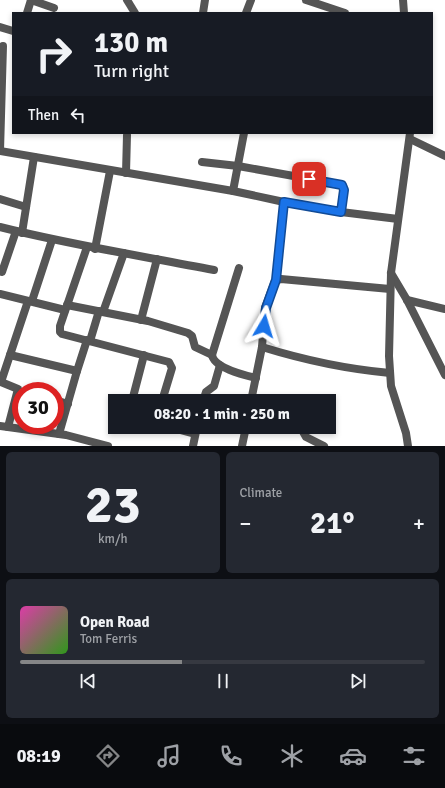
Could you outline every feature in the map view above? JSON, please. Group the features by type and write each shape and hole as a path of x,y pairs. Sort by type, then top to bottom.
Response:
{"street":[{"path":"27,12 31,0 54,11 57,0"},
{"path":"127,0 134,12"},
{"path":"203,12 205,0"},
{"path":"246,12 250,0"},
{"path":"306,0 342,12"},
{"path":"403,0 404,12"},
{"path":"0,27 12,31"},
{"path":"4,46 0,151 233,191 341,212 398,219"},
{"path":"233,191 244,134"},
{"path":"126,173 128,135"},
{"path":"408,446 406,433 391,386 390,289 410,136 445,156"},
{"path":"2,272 19,232 26,207 34,157"},
{"path":"202,162 238,166 342,185 344,190 341,212"},
{"path":"110,170 91,248 66,307 60,326 60,332 62,334 167,361 171,364 172,368 164,394"},
{"path":"0,199 26,207"},
{"path":"253,394 262,347 266,308 276,280 284,202"},
{"path":"0,227 91,248 214,270"},
{"path":"4,426 18,388 1,382 6,359 30,301 52,240"},
{"path":"64,417 77,371 124,253"},
{"path":"141,320 157,259"},
{"path":"239,268 212,355 214,361 235,372 256,378"},
{"path":"391,273 407,300 445,375"},
{"path":"276,280 282,279 390,289"},
{"path":"0,294 30,301 141,320 188,333 192,336 196,347 212,355"},
{"path":"407,300 445,309"},
{"path":"262,347 300,359 357,370 390,373"},
{"path":"134,394 144,355"},
{"path":"6,359 77,371"},
{"path":"205,394 214,386 220,364"},
{"path":"64,403 68,404"},
{"path":"59,434 108,446"},
{"path":"192,446 195,434"},
{"path":"242,446 245,434"},
{"path":"303,434 304,436 324,446"}],"route":[{"path":"264,326 265,311 274,282 276,280 284,202 341,212 344,190 342,185 309,179"}]}
